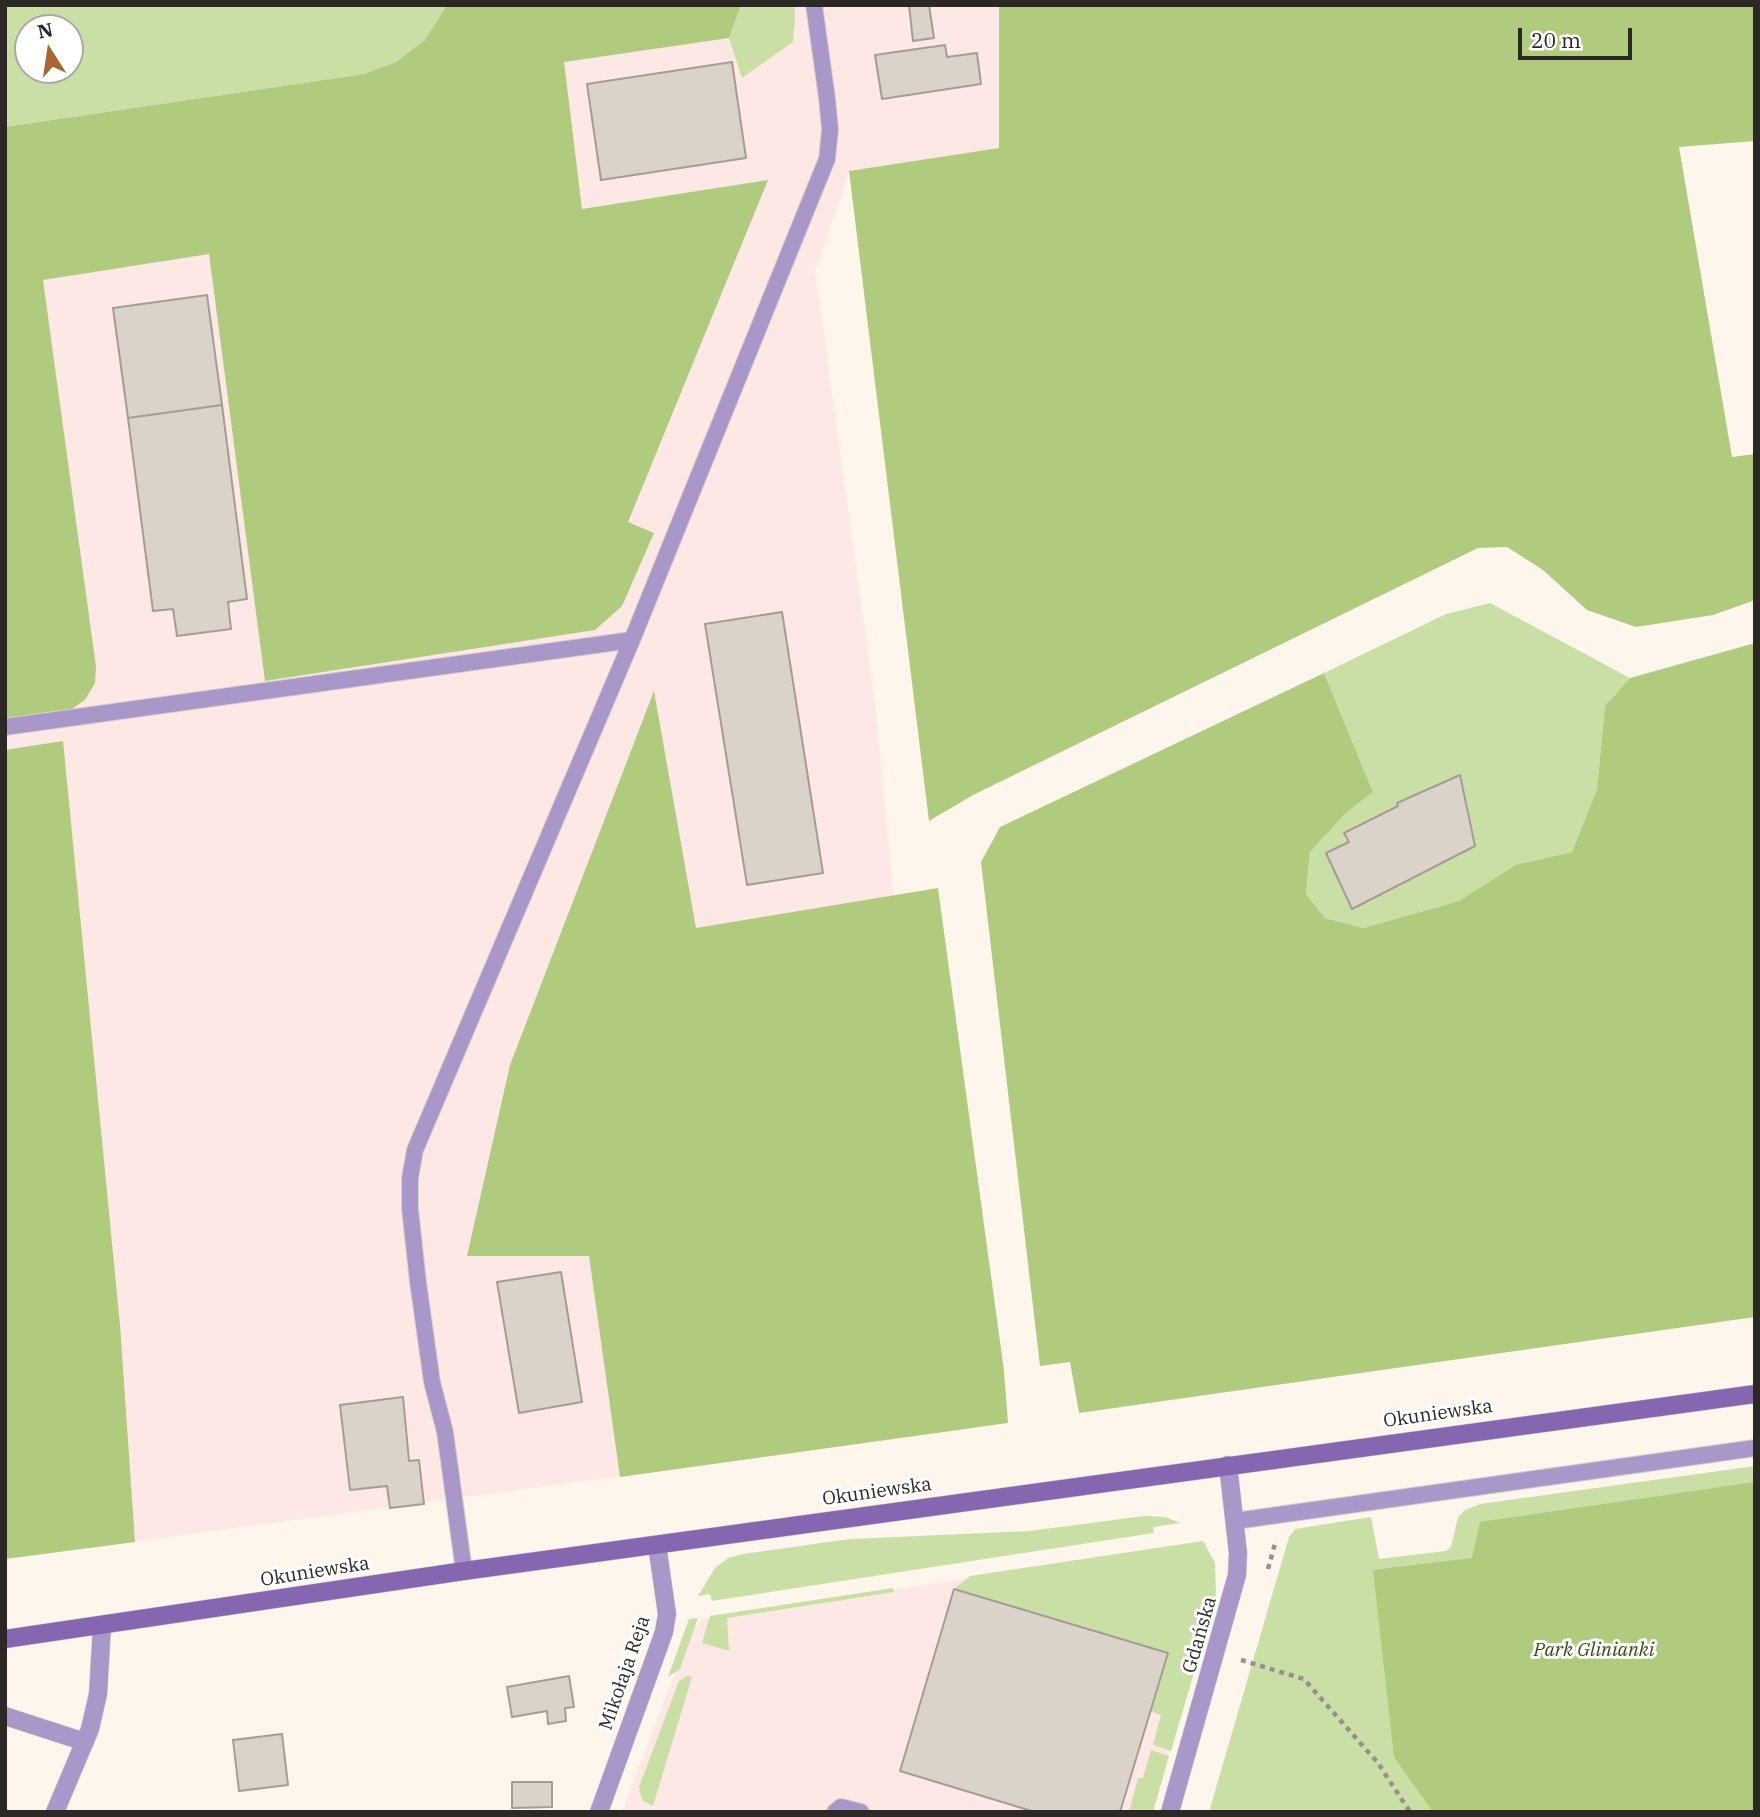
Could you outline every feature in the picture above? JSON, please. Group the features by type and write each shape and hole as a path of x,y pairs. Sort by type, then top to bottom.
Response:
{"main road":[{"name":"Okuniewska","path":"5,1639 464,1571 1755,1394"}],"street":[{"name":"Gdańska","path":"1170,1812 1233,1600 1238,1553 1228,1465"},
{"name":"Mikołaja Reja","path":"599,1812 664,1632 667,1614 657,1545"},
{"path":"55,1812 85,1742 97,1694 102,1626"},
{"path":"5,1716 85,1742"}],"lane":[{"path":"464,1571 418,1282 410,1209 410,1178 415,1150 632,640 827,159 827,98 814,5"},
{"path":"5,727 632,640"},
{"path":"1235,1521 1755,1448"},
{"path":"835,1812 841,1807 861,1812"}],"path":[{"path":"1241,1660 1304,1679 1378,1763 1410,1812"}],"shaded area":[{"path":"5,5 999,5 999,148 850,171 815,270 875,704 946,1432 5,1559"},
{"path":"1206,1542 1216,1598 1151,1812 622,1812 690,1633 702,1619"}],"green space":[{"path":"5,5 447,5 424,41 396,62 366,74 5,127"},
{"path":"447,5 741,5 729,38 564,62 582,209 768,180 628,522 654,533 622,606 595,630 265,681 209,254 43,280 96,667 95,683 85,700 72,709 5,719 5,127 365,74 396,62 424,41"},
{"path":"741,5 794,5 795,17 793,42 742,78 729,38"},
{"path":"999,5 1755,5 1755,141 1679,147 1732,457 1755,454 1755,600 1713,615 1636,627 1587,610 1543,570 1507,547 1478,548 973,795 929,821 849,171 999,148"},
{"path":"1490,603 1630,678 1605,706 1597,789 1572,852 1515,865 1459,901 1363,928 1325,918 1306,894 1310,852 1346,813 1373,792 1324,673 1446,614"},
{"path":"1755,643 1755,1317 1079,1413 1070,1362 1040,1366 981,862 1000,827 1324,673 1373,792 1346,813 1310,852 1306,894 1325,918 1363,928 1459,901 1515,865 1572,852 1597,789 1605,706 1630,678"},
{"path":"654,691 696,928 938,888 1004,1371 1008,1423 620,1477 589,1256 467,1256 510,1065"},
{"path":"63,741 120,1325 135,1542 5,1559 5,750"},
{"name":"Park Glinianki","path":"1755,1466 1755,1812 1209,1812 1289,1537 1295,1529 1371,1517 1379,1559 1446,1551 1451,1547 1458,1517 1465,1510 1480,1504"},
{"name":"Park Glinianki","path":"1755,1482 1755,1812 1433,1812 1394,1757 1373,1570 1472,1558 1480,1522"},
{"path":"1144,1516 1165,1517 1180,1523 1153,1527 1154,1533 712,1601 710,1594 698,1596 715,1568 728,1558 743,1554 850,1539 1030,1531"},
{"path":"1203,1541 1215,1563 1216,1598 1171,1751 1153,1745 1161,1715 1150,1711 1167,1653 954,1589 970,1576"},
{"path":"893,1588 894,1592 727,1618 729,1651 702,1643 710,1616"},
{"path":"698,1618 680,1669 668,1677 689,1619"},
{"path":"687,1676 692,1677 653,1806 642,1800 639,1787 679,1681"},
{"path":"1151,1750 1169,1756 1153,1812 1129,1812 1138,1778 1143,1778"}],"building":[{"path":"909,5 929,5 934,38 913,41"},
{"path":"945,45 947,57 977,53 981,84 882,99 875,55"},
{"path":"732,62 746,158 601,180 587,84"},
{"path":"207,295 222,405 128,418 113,308"},
{"path":"222,405 247,599 228,602 231,629 177,636 173,609 153,611 128,418"},
{"path":"782,612 823,873 747,885 705,624"},
{"path":"1460,775 1475,846 1352,909 1326,853 1349,842 1344,833 1398,806 1397,803"},
{"path":"561,1272 582,1402 519,1413 497,1282"},
{"path":"403,1397 409,1461 419,1460 424,1504 390,1508 387,1486 350,1490 340,1405"},
{"path":"954,1589 1168,1653 1120,1812 1035,1812 900,1771"},
{"path":"569,1676 574,1707 565,1708 566,1721 548,1724 547,1711 512,1717 507,1687"},
{"path":"282,1734 288,1785 239,1791 233,1740"},
{"path":"512,1782 552,1782 552,1807 512,1808"}]}
